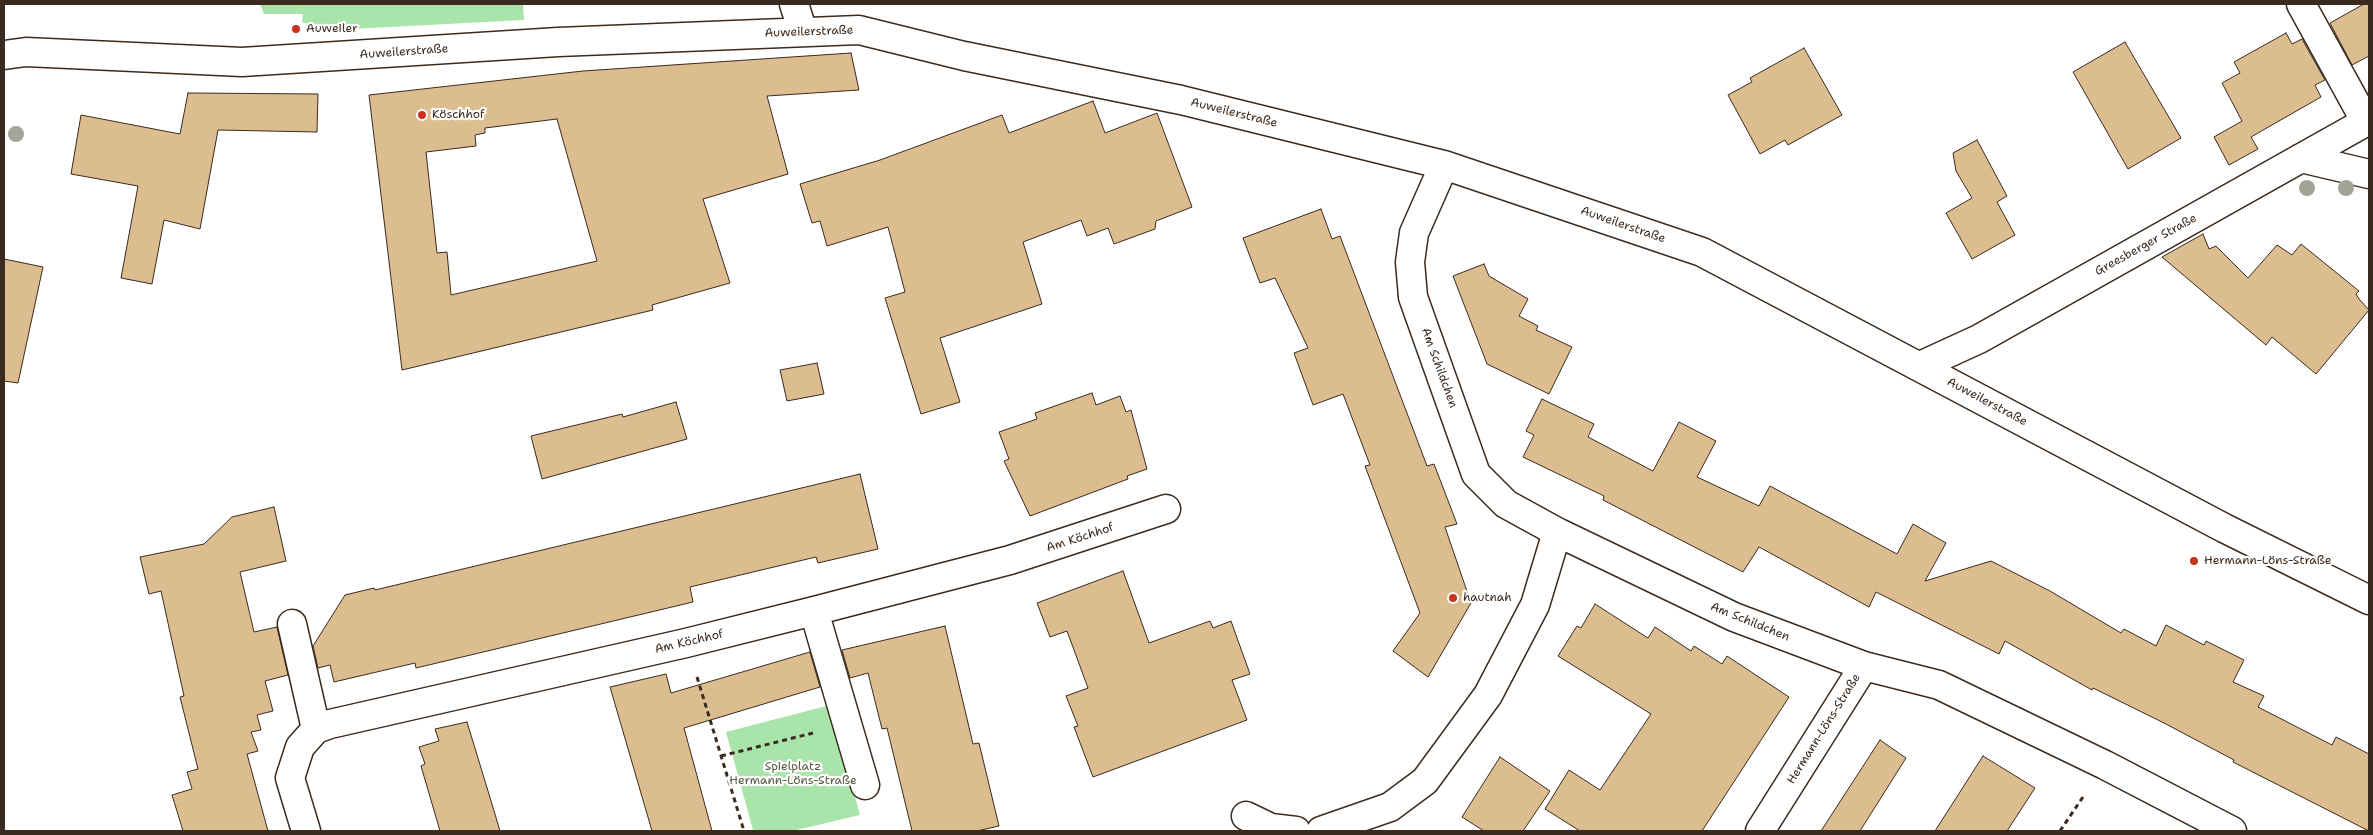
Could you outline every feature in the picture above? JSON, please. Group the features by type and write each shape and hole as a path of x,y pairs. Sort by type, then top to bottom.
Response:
{"street":[{"path":"794,4 803,32"},
{"path":"2301,4 2368,121"},
{"name":"Auweilerstraße","path":"4,55 26,52 242,62 558,42 859,30 964,56 1181,100 1444,165 1702,252 2224,528 2369,600"},
{"name":"Greesberger Straße","path":"1920,366 1979,339 2368,121"},
{"path":"2301,158 2369,174"},
{"name":"Am Schildchen","path":"1444,165 1414,233 1410,262 1413,297 1476,474 1506,504 1557,532 1734,617 1864,666"},
{"name":"Am Köchhof","path":"316,729 330,724 686,643 814,611 1010,560 1166,509"},
{"path":"1321,831 1390,807 1425,781 1492,687 1535,605 1557,532"},
{"path":"814,611 865,784"},
{"path":"292,624 316,729 300,747 290,778 306,831"},
{"name":"Hermann-Löns-Straße","path":"1760,831 1864,666 1939,685 2105,765 2232,831"},
{"path":"1246,816 1271,828 1296,831"}],"path":[{"path":"686,643 744,831"},
{"path":"721,756 848,724"},
{"path":"2060,831 2105,765"}],"green space":[{"path":"260,4 523,4 524,20 332,30 302,22 303,14 264,14"},
{"name":"Spielplatz Hermann-Löns-Straße","path":"830,705 860,815 792,831 753,830 726,732"}],"building":[{"path":"2364,4 2369,4 2369,56 2352,65 2330,23"},
{"path":"2286,33 2292,44 2302,39 2325,80 2315,85 2321,97 2251,137 2258,149 2229,165 2214,137 2242,121 2222,83 2240,73 2234,62"},
{"path":"2125,42 2181,138 2128,169 2073,72"},
{"path":"1804,48 1842,115 1788,145 1785,140 1760,154 1728,95 1752,82 1750,78"},
{"path":"851,53 859,90 767,96 788,174 703,199 730,283 652,305 653,310 402,370 369,95 583,71","holes":["557,119 597,261 451,295 447,252 437,253 426,152 476,146 475,135 485,133 485,128"]},
{"path":"188,93 318,94 317,132 218,130 200,229 164,220 152,284 121,278 138,186 71,174 81,115 180,134"},
{"path":"1093,101 1105,133 1157,113 1192,207 1156,221 1155,229 1114,244 1108,228 1087,236 1081,220 1023,242 1042,304 940,338 960,402 921,414 885,298 905,292 888,227 827,246 820,221 812,223 800,184 880,160 1002,115 1009,133"},
{"path":"1977,140 2007,196 1997,202 2015,235 1972,259 1946,213 1972,198 1956,171 1953,153"},
{"path":"1321,209 1332,239 1340,236 1427,466 1434,464 1457,524 1445,527 1471,603 1428,677 1393,651 1420,613 1365,466 1370,465 1343,394 1313,405 1294,353 1308,348 1275,278 1260,283 1243,238"},
{"path":"2203,234 2209,249 2216,246 2248,278 2277,245 2292,255 2301,244 2359,291 2356,294 2369,310 2316,374 2272,337 2266,345 2162,257"},
{"path":"4,259 43,267 18,383 4,381"},
{"path":"1484,264 1489,276 1528,299 1519,316 1538,326 1536,330 1572,347 1549,394 1487,364 1453,276"},
{"path":"817,363 824,394 787,401 780,370"},
{"path":"1092,393 1096,405 1120,396 1126,412 1131,410 1147,469 1127,476 1128,479 1030,516 1004,461 1009,459 999,432 1037,419 1035,413"},
{"path":"1542,399 1594,424 1588,437 1653,471 1679,422 1716,441 1697,477 1759,506 1770,486 1897,554 1913,524 1946,543 1925,581 1991,561 2050,591 2121,633 2124,629 2156,646 2166,625 2204,645 2206,641 2244,660 2233,682 2264,696 2258,707 2332,745 2336,737 2369,754 2369,831 2233,762 2234,760 2164,723 2093,688 2092,690 2005,641 1999,654 1876,592 1869,607 1759,547 1743,572 1603,500 1604,496 1523,457 1534,435 1526,431"},
{"path":"676,402 687,439 542,479 531,436 622,414 623,417"},
{"path":"860,474 878,549 818,563 816,557 690,587 693,602 416,668 415,663 334,682 330,665 318,668 313,646 345,595 374,588 375,590"},
{"path":"274,507 286,561 240,572 254,632 277,627 288,675 265,681 273,711 257,715 261,730 251,732 258,751 247,754 268,831 183,831 172,795 192,789 187,772 198,769 180,697 184,696 161,591 149,594 140,557 204,544 232,517"},
{"path":"1123,571 1149,643 1210,621 1213,628 1231,621 1250,674 1232,680 1247,720 1093,777 1074,727 1078,726 1066,696 1088,688 1067,631 1050,637 1037,603"},
{"path":"1595,604 1648,638 1655,627 1691,651 1694,646 1722,664 1727,656 1789,697 1702,831 1580,831 1545,809 1569,770 1600,790 1651,714 1558,656 1577,626 1581,628"},
{"path":"945,626 973,744 979,743 999,826 977,831 912,831 887,728 882,729 868,673 850,678 842,650"},
{"path":"810,652 820,687 684,728 712,831 652,831 610,687 666,674 671,693"},
{"path":"467,722 500,831 440,831 421,766 425,764 419,747 439,741 435,729"},
{"path":"1880,740 1906,758 1860,831 1821,831"},
{"path":"1983,756 2035,788 2007,831 1935,831"},
{"path":"1500,757 1550,791 1523,831 1484,831 1462,817"}],"place":[{"name":"Auweiler","path":"296,29"},
{"name":"Köschhof","path":"422,115"},
{"name":"Hermann-Löns-Straße","path":"2194,561"},
{"name":"hautnah","path":"1453,598"}]}
